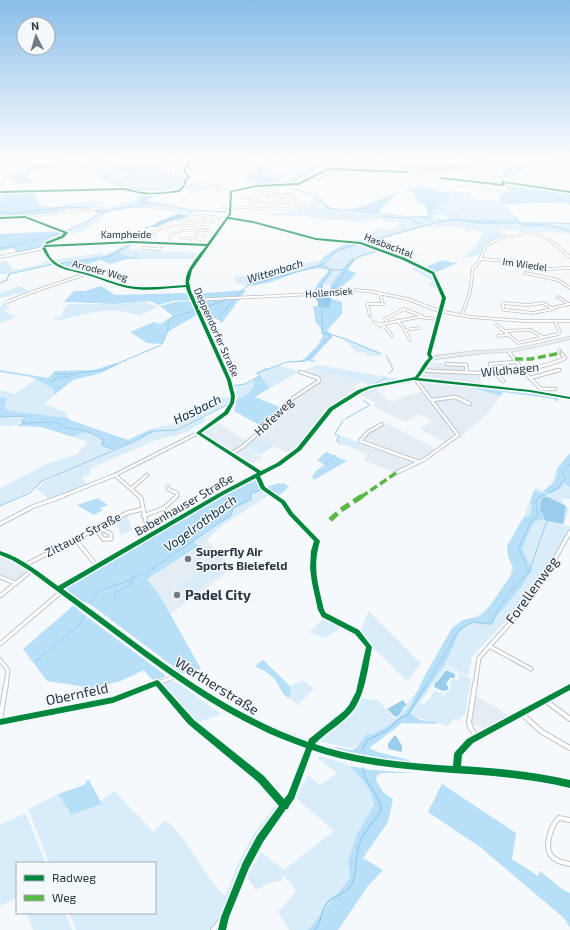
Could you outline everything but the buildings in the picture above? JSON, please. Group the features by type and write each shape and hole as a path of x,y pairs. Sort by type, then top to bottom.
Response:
{"main road":[{"path":"415,379 420,375 431,358 473,352 509,351 543,345 570,338"},
{"name":"Babenhauser Straße","path":"59,590 97,566 223,493 260,475 297,451 324,417 336,406 366,389 415,379"},
{"name":"Wertherstraße","path":"0,553 25,565 211,700 238,716 264,728 310,745 341,754 374,761 519,775 570,784"}],"street":[{"name":"Deppendorfer Straße","path":"0,524 32,507 115,475 198,433 226,413 233,399 231,386 187,286 187,277 190,270 230,213 231,200"},
{"path":"250,201 257,200"},
{"path":"231,207 300,208 291,200"},
{"path":"250,201 250,208"},
{"path":"250,201 279,204 304,202"},
{"path":"0,218 25,218 102,208"},
{"name":"Hasbachtal","path":"192,214 253,222 316,239 344,243 361,243 404,259 433,273 444,298 439,311 429,354 431,358"},
{"path":"190,244 197,236 200,221 204,216"},
{"path":"25,218 65,232 62,237 49,241 44,247"},
{"path":"178,221 212,222"},
{"path":"141,242 145,236 155,229 180,225 209,231"},
{"path":"170,244 168,237 171,233 199,228 208,228"},
{"path":"461,315 471,290 474,277 473,268 480,259 488,243 522,235 543,236 558,250 570,257"},
{"path":"145,236 155,236"},
{"path":"197,236 204,236"},
{"path":"181,238 195,239"},
{"path":"193,241 200,242"},
{"name":"Kampheide","path":"0,257 44,247 75,244 141,242 208,245"},
{"path":"143,248 160,249 160,247 164,244"},
{"name":"Arroder Weg","path":"44,247 50,260 63,269 134,287 187,286"},
{"name":"Im Wiedel","path":"480,259 521,262 546,269 570,268"},
{"path":"525,273 558,280 570,288"},
{"path":"5,304 30,292 52,287 86,274"},
{"name":"Hollensiek","path":"193,300 313,294 347,290 408,299 439,311 510,322 570,321"},
{"path":"370,316 367,304 383,304 380,294"},
{"path":"558,296 570,304"},
{"path":"552,308 543,303 528,305 503,303 503,310 535,313 553,310 552,308 570,304"},
{"path":"388,322 385,319 404,309 422,317"},
{"path":"379,325 397,320 422,317 438,319"},
{"path":"397,320 405,330 410,340"},
{"path":"374,322 386,328 392,336"},
{"path":"497,325 516,343 536,340 560,333 555,322"},
{"path":"405,330 419,328"},
{"path":"504,331 531,330 542,338"},
{"path":"498,336 508,335"},
{"path":"536,340 543,345"},
{"name":"Wildhagen","path":"422,370 467,373 523,371 550,366 564,359 565,358 559,350"},
{"path":"509,351 523,371 541,389 555,389"},
{"path":"503,381 495,373 490,364 517,362"},
{"name":"Wildhagen","path":"447,364 466,365 467,373"},
{"path":"530,378 559,370"},
{"name":"Höfeweg","path":"230,454 239,449 264,428 290,400 319,381 318,378 300,372"},
{"path":"396,473 419,462 458,435 415,379"},
{"path":"432,400 454,397 470,404"},
{"path":"382,424 368,432 360,441 419,462"},
{"path":"198,433 260,475 263,488 284,502 291,514 317,541 312,565 316,590 324,615 357,632 369,647 359,692 352,707 347,713 314,739 310,745 291,796 254,849 224,917 222,930"},
{"path":"115,475 141,498 143,516 146,522 156,532"},
{"path":"130,489 147,475"},
{"path":"143,516 164,508 177,496 177,493 168,489 168,487"},
{"name":"Zittauer Straße","path":"25,565 127,512 143,509"},
{"path":"97,528 111,534 111,539 103,539 97,528"},
{"name":"Forellenweg","path":"477,737 470,728 469,722 478,660 519,613 555,560 570,532"},
{"path":"74,539 97,566"},
{"path":"0,596 32,570"},
{"path":"0,577 15,583"},
{"path":"0,644 59,590"},
{"path":"490,646 531,669"},
{"path":"0,660 8,670 0,721"},
{"name":"Obernfeld","path":"0,721 113,700 176,676"},
{"path":"157,683 191,722 205,734"},
{"path":"457,770 456,760 460,750 470,741 570,687"},
{"path":"546,701 570,719"},
{"path":"522,714 542,732 570,748"},
{"path":"570,820 559,818 554,822 548,848 552,857 561,862 570,864"},
{"path":"213,930 224,917"}],"shaded area":[{"path":"1,200 38,200 38,204 41,204 42,207 61,207 60,203 62,209 83,206 92,208 76,208 48,214 0,218"},
{"path":"138,200 144,203 163,203 190,211 183,213 192,211 206,213 196,212 192,215 178,214 177,212 142,207 141,205 153,205 136,204 140,206 128,208 116,207 117,209 103,212 101,219 82,232 67,234 65,231 73,229 101,212 94,210 91,207 61,209 63,207 61,204 101,201 103,204 93,206 104,208"},
{"path":"139,200 159,203 144,204 159,205 143,204 141,206 156,208 155,209 143,208 113,210 117,209 116,207 138,207 140,205 135,204 144,203"},
{"path":"320,200 330,207 343,210 360,207 376,200 390,200 380,209 379,213 405,216 428,216 426,206 417,200 448,200 436,206 460,215 459,219 516,220 505,210 501,200 570,200 570,205 563,202 503,204 520,222 570,224 536,226 508,222 482,224 449,220 448,218 457,219 457,215 437,209 435,212 438,215 431,214 434,217 431,219 433,220 426,221 423,219 335,210 328,208"},
{"path":"448,200 500,201 505,209 516,220 459,219 459,215 436,206"},
{"path":"320,201 328,208 337,210 335,215 343,218 336,215 338,211 374,214 381,219 363,220 370,224 354,221 317,219 305,215 271,216 268,214 298,211 297,209 302,208 299,206 311,206 309,203"},
{"path":"436,209 457,215 457,219 449,220 453,220 452,222 460,221 482,224 515,223 519,231 496,231 507,235 505,238 489,242 482,254 475,255 475,257 463,257 466,256 478,243 482,233 485,232 472,230 469,232 465,229 454,226 426,228 437,225 435,224 376,240 374,249 359,242 381,227 386,230 397,228 399,222 385,222 379,217 408,219 416,222 414,219 435,220 431,219 434,217 448,219 447,217 436,214"},
{"path":"96,210 103,212 97,213 93,211"},
{"path":"112,210 102,216 101,216 103,212"},
{"path":"177,214 190,216 168,222 157,227 150,227 158,222"},
{"path":"517,224 537,226 570,224 570,234 557,232 520,232"},
{"path":"62,231 64,234 47,241 43,248 18,253 13,248 0,251 0,234"},
{"path":"133,242 136,242 121,251 120,254 143,259 126,259 110,264 100,260 86,265 96,269 86,272 71,271 56,264 104,256"},
{"path":"347,243 360,243 338,251 325,261 322,265 332,272 323,284 322,293 314,293 318,284 328,270 319,268 309,269 267,283 246,285 318,265 327,255"},
{"path":"360,243 377,251 385,247 419,253 412,257 400,253 394,256 379,251 349,261 330,285 323,286 332,272 322,265 325,261 339,251"},
{"path":"131,246 130,250 199,253 195,259 143,259 120,254 121,251"},
{"path":"102,253 104,256 60,264 56,264 51,260"},
{"path":"353,258 356,258 348,270 356,273 339,291 331,292 330,285"},
{"path":"6,260 14,270 38,265 48,260 54,264 9,274 0,274 0,262"},
{"path":"321,260 318,265 314,267 246,285 235,283 234,277 268,275"},
{"path":"443,260 454,263 460,262 434,273 423,268"},
{"path":"416,266 433,274 441,293 433,287 428,286 433,281 411,269"},
{"path":"19,286 29,291 0,298 0,293"},
{"path":"101,286 115,295 187,293 190,300 173,301 159,305 149,301 115,304 64,302 74,291 85,291"},
{"path":"246,290 222,323 217,319 201,313 193,294"},
{"path":"320,293 324,293 332,299 329,308 318,307 318,302 315,298"},
{"path":"332,299 342,302 342,314 327,330 333,336 312,359 317,363 306,360 294,362 304,359 318,345 323,336 321,328 316,323 313,306 329,308"},
{"path":"190,301 197,315 167,332 162,344 147,343 130,332 154,322 160,324 173,316 160,306 175,302"},
{"path":"145,302 158,307 139,316 129,312 109,310 88,313 58,321 54,317 62,317 64,308 68,304 117,304"},
{"path":"4,304 10,307 4,311 16,317 0,324 0,306"},
{"path":"333,336 355,342 385,355 366,355 365,352 354,353 356,351 344,340"},
{"path":"116,363 119,364 101,373 73,380 54,395 54,389 31,377 0,372 0,370 48,378 55,371 94,370"},
{"path":"430,363 444,363 445,365 464,366 465,372 479,373 483,386 427,381 469,387 501,396 488,413 461,437 449,444 420,429 432,421 418,414 405,422 373,406 376,403 359,394 376,388 385,398 393,402 406,396 424,391 416,381 422,377"},
{"path":"278,365 299,372 270,388 256,373 265,368 273,368"},
{"path":"318,365 406,380 370,386 362,382 310,368"},
{"path":"310,368 361,382 353,387 359,389 324,412 290,454 255,437 291,400 323,381 299,372"},
{"path":"260,376 270,388 255,397 280,407 263,427 234,411 237,399 252,390 254,379"},
{"path":"36,379 54,389 54,395 44,404 65,412 68,418 10,411 4,408 7,400 0,397 0,390 15,394"},
{"path":"254,379 252,390 237,399 235,385 244,385"},
{"path":"469,387 560,397 557,402 554,399 503,392 501,396"},
{"path":"0,397 7,399 4,408 10,411 68,418 128,440 151,429 153,431 138,440 113,450 101,445 103,440 96,435 88,433 81,433 73,437 41,427 17,426 21,423 24,417 0,417"},
{"path":"222,397 230,397 229,404 201,417 207,420 185,433 156,440 89,469 91,474 82,478 88,485 48,499 37,489 44,482 58,474 48,477 30,492 0,506 0,488 46,464 77,454 88,442 73,437 81,433 88,432 96,435 103,440 102,445 113,450 138,440 153,431 151,429 172,424 193,408"},
{"path":"0,417 24,417 17,425 0,426"},
{"path":"384,422 436,449 423,459 395,473 363,460 368,455 357,450 362,444 358,442 368,431"},
{"path":"218,423 247,441 242,445 263,458 251,464 203,433"},
{"path":"339,435 363,444 357,450 335,441"},
{"path":"255,437 274,446 260,455 245,447"},
{"path":"326,452 347,461 314,480 312,477 316,471 326,466 317,460"},
{"path":"570,453 570,499 562,498 562,502 569,509 564,525 570,526 570,529 559,551 520,608 518,608 472,657 468,676 447,665 446,666 471,679 465,714 458,721 454,719 447,726 421,719 413,715 369,748 357,745 351,748 318,741 323,733 354,706 359,697 379,701 394,719 423,684 455,630 477,616 499,598 509,583 513,559 529,515 523,518 535,488 545,491 549,490 557,469","holes":["446,668 459,674 458,680 452,679 450,682 450,690 444,693 444,696 442,695 443,693 439,693 434,690 430,699 428,699 424,705 420,702"]},
{"path":"570,453 570,487 564,483 559,489 549,494 543,491 554,482 557,469"},
{"path":"257,478 263,490 252,493 252,500 234,508 232,516 219,523 193,542 198,546 147,579 160,596 201,669 182,673 94,607 86,602 83,603 67,592 69,586 74,581"},
{"path":"284,483 289,487 277,497 266,489"},
{"path":"263,490 269,495 219,528 207,540 198,546 193,542 234,514 234,508 253,498 252,493"},
{"path":"534,490 547,495 540,500 539,506 543,513 543,520 535,521 532,525 522,549 533,571 530,572 522,586 496,617 492,625 475,623 468,625 457,636 444,665 410,713 420,720 437,722 437,724 402,723 369,748 378,752 409,760 410,762 368,757 335,748 352,750 358,746 366,735 373,734 388,726 403,714 411,705 424,677 452,628 463,620 480,616 487,610 513,572 508,556 507,546 523,518 530,515 532,505 530,502"},
{"path":"544,497 548,497 566,506 563,524 544,520 543,513 540,511 540,502"},
{"path":"98,498 108,505 100,508 103,510 94,515 77,505"},
{"path":"127,514 132,530 121,535 115,520"},
{"path":"207,540 233,569 170,614 160,596 147,579 195,546"},
{"path":"0,556 28,571 16,581 0,576"},
{"path":"219,560 230,567 189,595 179,587"},
{"path":"74,605 83,614 165,676 154,682 144,670 121,681 92,688 47,681 23,649"},
{"path":"369,611 414,658 421,663 407,681 370,645 360,631"},
{"path":"325,618 342,627 325,638 309,632"},
{"path":"263,660 290,686 291,694 288,698 271,675 256,667 257,664"},
{"path":"446,670 455,674 455,678 450,678 446,684 448,686 448,690 443,691 434,687 436,681 437,682"},
{"path":"303,680 314,689 298,705 288,698 291,694 290,686"},
{"path":"171,681 176,682 221,714 196,723 161,684"},
{"path":"475,695 510,716 487,729 473,725 471,721"},
{"path":"403,700 407,706 404,706 400,714 395,717 387,709"},
{"path":"394,736 396,736 402,746 401,752 389,749 388,747 388,744"},
{"path":"320,756 343,763 355,769 366,783 374,805 357,834 348,861 350,878 308,930 289,930 278,912 296,891 284,875 281,881 269,883 256,890 247,877 261,852 284,870 334,831 296,798 308,775 320,785 337,773 318,759"},
{"path":"350,766 372,770 415,773 382,773 377,775 376,780 383,792 393,799 388,822 363,858 383,870 367,887 338,930 308,930 350,878 348,861 357,834 374,805 368,788"},
{"path":"89,780 102,804 71,815 58,794 84,785 86,781"},
{"path":"442,784 516,833 512,859 538,876 540,871 562,889 570,893 570,928 564,918 480,847 428,812"},
{"path":"115,791 153,832 165,820 182,838 209,877 225,896 237,866 252,836 279,801 281,804 256,839 223,912 210,930 76,930 69,914 156,914 156,862 49,862 28,809 58,794 71,815 102,804 101,800"},
{"path":"26,814 46,862 16,862 16,898 0,906 0,825"},
{"path":"27,914 65,914 72,930 33,930"}],"waterway":[{"path":"141,200 144,203 139,204 167,205 192,210"},
{"path":"318,200 328,208 338,210 334,215"},
{"path":"95,210 103,212 140,205"},
{"path":"0,212 6,212 9,215 62,207 94,210"},
{"path":"220,208 230,208"},
{"path":"187,213 192,210"},
{"path":"192,210 228,212"},
{"path":"91,219 100,213"},
{"path":"379,216 413,219 414,222 422,224"},
{"path":"66,231 90,220"},
{"path":"362,243 442,221 458,220 481,223 515,223"},
{"path":"517,223 528,226 548,225 570,231"},
{"path":"134,241 147,227 150,227"},
{"path":"0,248 11,247 28,240 37,240 63,232"},
{"path":"58,264 111,256 133,243"},
{"name":"Hasbach","path":"322,265 330,258 329,257 339,250 359,244"},
{"path":"332,291 351,262 358,257 377,251 366,246"},
{"path":"0,283 7,280 9,274 54,264"},
{"name":"Wittenbach","path":"235,297 248,285 322,265"},
{"name":"Hasbach","path":"322,265 331,270"},
{"name":"Hasbach","path":"321,292 322,284 331,270"},
{"path":"331,270 344,270"},
{"name":"Wittenbach","path":"218,319 234,299"},
{"name":"Wittenbach","path":"200,309 226,300"},
{"name":"Hasbach","path":"230,401 230,386 245,384 260,376 257,373 287,362 306,361 332,335 322,333 322,308"},
{"name":"Wittenbach","path":"162,344 168,331 168,322 171,318 193,311"},
{"name":"Vogelrothbach","path":"333,335 380,353"},
{"name":"Wittenbach","path":"50,382 60,377 68,377 77,373 103,370 161,345"},
{"name":"Vogelrothbach","path":"386,355 393,369 389,374"},
{"name":"Wittenbach","path":"55,374 74,374"},
{"name":"Vogelrothbach","path":"377,383 385,378"},
{"name":"Vogelrothbach","path":"345,419 370,405 363,400"},
{"name":"Hasbach","path":"0,506 30,493 42,481 133,442 154,431 177,430 229,404"},
{"path":"0,417 23,416 25,417 22,421 23,423 56,422 66,428 87,431 103,440 102,445 112,449"},
{"name":"Vogelrothbach","path":"340,444 337,440 339,436 335,434 343,420"},
{"name":"Vogelrothbach","path":"317,471 336,455"},
{"path":"548,493 558,488 566,477 562,473 570,464"},
{"name":"Vogelrothbach","path":"265,488 280,484"},
{"name":"Vogelrothbach","path":"146,573 231,515 233,508 251,499 251,493 262,490"},
{"path":"426,685 460,629 473,622 491,624 507,596 529,573 519,548 531,521 538,517 536,501 538,498 546,494"},
{"path":"529,572 547,521"},
{"name":"Vogelrothbach","path":"89,603 101,590 122,583 141,574"},
{"name":"Vogelrothbach","path":"115,597 115,592 126,588 133,579"},
{"path":"35,662 79,625 86,614"},
{"path":"361,678 367,647"},
{"path":"363,750 363,747 368,740 387,730 402,717 407,716 427,684"},
{"path":"315,930 325,905 347,890 352,884 359,845 363,836 381,809 378,798 366,778 363,768"}],"marked path":[{"path":"515,359 531,359 561,353"},
{"path":"330,520 341,510 396,473"}],"cycle path":[{"path":"231,200 230,214 190,270 187,282 189,291 229,380 233,396 232,403 226,413 198,433 261,474"},
{"path":"0,218 25,217 66,233 62,237 47,243"},
{"path":"58,589 223,493 279,464 299,449 331,409 360,391 370,387 416,378 426,362 431,358 429,354 444,298 433,273 404,259 360,243 316,239 253,222 227,218"},
{"path":"45,246 133,242 208,245"},
{"path":"44,248 52,261 57,265 124,286 143,288 187,286"},
{"path":"415,379 530,391 570,398"},
{"path":"222,930 225,917 246,865 260,839 291,796 312,741 347,713 352,707 359,692 369,647 357,632 324,615 321,610 313,576 313,559 317,541 291,514 283,502 263,488 258,476"},
{"path":"0,553 14,559 32,570 185,682 235,713 288,738 317,748 379,762 421,767 519,774 570,784"},
{"path":"0,722 113,700 157,683 191,722 261,779 285,806"},
{"path":"457,770 458,754 470,741 570,687"}],"place":[{"name":"Superfly Air Sports Bielefeld","path":"188,559"},
{"name":"Padel City","path":"177,595"}]}
